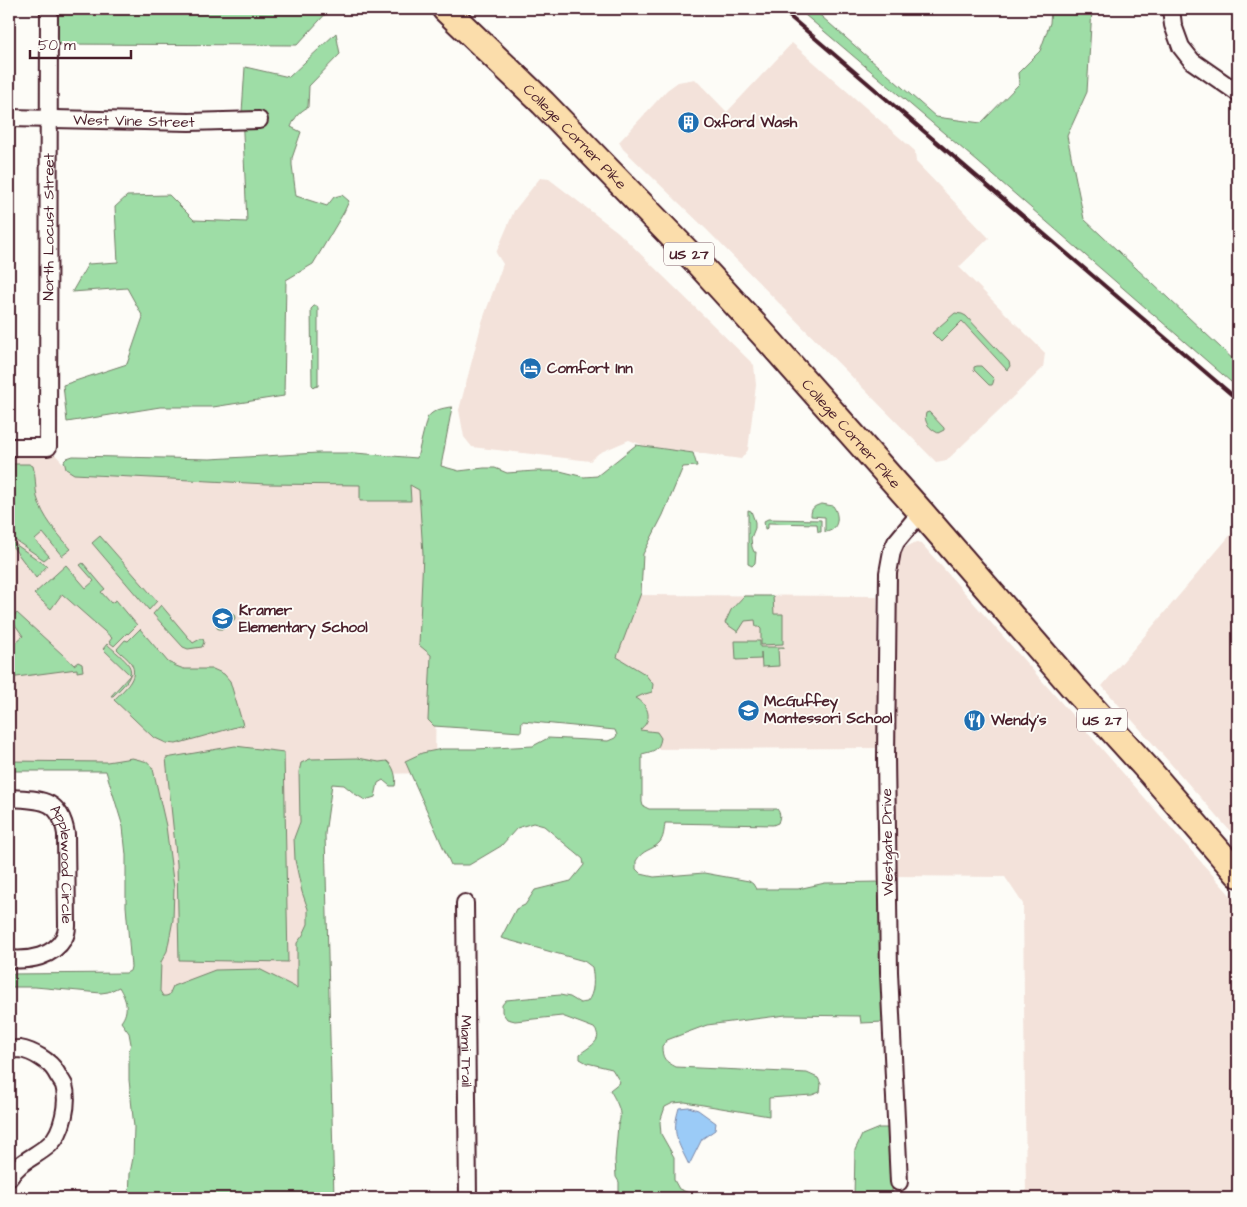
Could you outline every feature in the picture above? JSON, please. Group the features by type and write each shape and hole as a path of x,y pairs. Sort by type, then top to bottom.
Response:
{"highway":[{"name":"College Corner Pike","path":"444,9 543,103 697,262 921,512 1073,687 1152,773 1238,874"}],"street":[{"name":"North Locust Street","path":"9,447 48,447 49,9"},
{"path":"1171,9 1173,25 1181,47 1192,61 1238,93"},
{"name":"West Vine Street","path":"9,118 189,122 259,120"},
{"name":"Westgate Drive","path":"899,1182 889,972 886,757 888,573 896,542 921,512"},
{"name":"Applewood Circle","path":"9,798 38,800 51,804 65,823 68,926 65,937 56,948 47,954 34,958 9,958"},
{"name":"Miami Trail","path":"465,903 468,1198"},
{"path":"9,1050 20,1049 39,1056 54,1068 64,1085 66,1107 60,1128 51,1143 14,1170 9,1178"}],"shaded area":[{"path":"792,43 915,151 916,162 989,238 959,267 1045,353 1043,368 947,460 936,462 706,229 623,149 619,142 667,90 678,82 695,79 727,112"},
{"path":"540,178 549,179 618,232 754,365 756,385 748,450 741,459 645,446 629,440 599,453 590,461 472,447 464,437 459,410 482,322 503,264 496,253 514,211"},
{"name":"Kramer Elementary School","path":"9,447 48,447 64,464 438,468 435,773 310,775 313,1013 145,1013 140,771 9,771"},
{"path":"1238,526 1238,840 1102,686"},
{"path":"916,542 921,543 1238,904 1238,1198 1026,1198 1023,904 1005,877 893,876 893,606 901,553 906,547"},
{"name":"McGuffey Montessori School","path":"617,595 877,596 877,748 619,749"}],"green space":[{"path":"49,9 330,9 297,45 49,44"},
{"path":"798,9 813,9 936,117 981,123 1019,84 1018,73 1040,51 1050,23 1051,9 1092,9 1087,92 1067,136 1084,219 1238,364 1238,388 978,162"},
{"path":"336,33 340,54 309,86 308,107 298,115 291,127 301,132 292,158 292,165 296,196 327,206 334,197 342,195 349,201 313,264 286,280 284,396 213,407 160,407 67,422 63,385 127,364 143,317 127,288 72,292 88,264 118,262 115,207 127,196 169,195 194,220 247,222 242,112 245,67 289,77"},
{"path":"314,306 318,308 318,386 314,387 312,385 311,309"},
{"path":"955,313 966,316 1009,362 1010,366 1007,370 962,321 941,342 932,333"},
{"path":"981,366 994,379 992,385 989,385 974,370 974,367"},
{"path":"452,407 441,466 459,471 495,468 507,473 560,471 584,477 597,476 636,445 693,453 697,466 683,467 663,515 643,554 641,593 617,657 645,674 653,684 652,692 636,698 642,702 648,712 646,724 640,730 657,732 661,738 657,748 642,754 642,802 643,806 649,809 777,809 780,817 778,823 773,825 665,823 661,841 639,857 636,861 636,869 641,874 654,877 704,873 749,881 756,889 798,889 825,883 879,882 884,1022 861,1023 860,1016 786,1015 707,1025 667,1040 662,1046 665,1059 676,1067 807,1073 818,1078 821,1084 820,1092 812,1095 769,1098 769,1116 685,1102 673,1103 665,1107 660,1122 661,1134 674,1157 674,1180 679,1189 702,1198 619,1198 619,1182 616,1177 615,1160 620,1116 615,1098 610,1090 620,1082 612,1069 587,1063 580,1059 580,1054 597,1040 597,1033 594,1028 562,1016 515,1021 507,1019 502,1012 502,1005 506,1000 560,995 570,997 580,1003 587,1002 590,998 593,985 593,971 592,967 584,961 501,938 516,909 525,905 535,890 571,881 584,865 583,859 544,826 533,823 517,828 501,846 469,865 451,865 405,761 422,753 442,749 533,746 548,738 608,741 617,735 615,730 522,721 521,732 434,726 428,720 431,655 419,645 423,554 419,490 410,485 411,501 360,501 360,485 267,484 74,474 66,469 64,461 73,456 210,459 318,453 355,453 417,458 427,418 438,410"},
{"path":"929,412 944,430 938,433 928,425 925,416"},
{"path":"9,464 29,464 33,466 37,497 43,512 71,549 62,556 43,533 35,540 49,556 44,560 9,536"},
{"path":"822,504 833,506 837,514 836,526 830,531 825,532 825,517 811,516 814,508"},
{"path":"748,510 751,511 755,522 751,538 752,547 754,552 756,552 755,563 752,566 748,564"},
{"path":"768,519 821,520 821,532 818,532 817,524 768,523 768,528 765,529 764,521"},
{"path":"100,536 157,601 149,610 92,543"},
{"path":"9,540 47,566 36,578 9,542"},
{"path":"83,563 105,589 101,592 111,603 116,600 137,625 114,646 109,642 112,638 62,594 51,609 34,594 66,565 86,588 94,581 80,565"},
{"path":"744,596 773,596 774,614 783,614 783,644 761,645 761,629 756,627 755,620 745,621 738,632 725,623 731,610"},
{"path":"161,605 193,643 203,639 202,647 188,649 183,647 153,614"},
{"path":"17,613 74,665 78,662 82,664 83,671 77,672 77,669 9,678 9,648 23,636 11,619"},
{"path":"229,613 234,614 234,620 223,629 217,628 217,624"},
{"path":"140,629 168,662 184,669 213,669 224,674 230,681 243,725 176,744 166,743 153,737 114,700 126,688 133,674 131,663 117,649 125,640 128,641"},
{"path":"735,641 760,641 760,647 784,647 778,649 779,666 762,667 761,652 761,659 736,660"},
{"path":"107,644 128,663 130,675 103,649"},
{"path":"130,675 122,687 111,696"},
{"path":"235,746 284,752 288,962 179,960 177,864 166,758"},
{"path":"132,758 148,762 153,769 166,826 174,888 173,920 167,951 161,962 160,991 163,996 169,995 173,986 215,970 259,969 297,988 297,943 308,924 308,909 295,860 294,838 300,822 299,772 301,763 310,759 358,758 379,762 387,761 393,769 395,786 390,786 383,780 378,783 375,797 365,800 344,785 332,784 325,834 334,1198 129,1198 134,1127 129,1080 129,1051 131,1044 129,1033 121,1022 124,1018 126,1005 119,987 101,993 35,987 9,987 9,974 126,973 130,971 131,967 126,906 126,855 123,827 106,771 9,771 9,761 107,762"},
{"path":"879,1128 893,1128 892,1198 854,1198 855,1150 862,1135"}],"water":[{"path":"689,1107 698,1110 716,1123 715,1130 702,1139 689,1165 677,1138 676,1125 679,1108"}],"railway":[{"path":"781,9 1238,400"}],"place":[{"name":"Oxford Wash","path":"688,122"},
{"name":"Comfort Inn","path":"531,368"},
{"name":"Kramer Elementary School","path":"223,619"},
{"name":"McGuffey Montessori School","path":"748,710"},
{"name":"Wendy's","path":"975,720"}]}
